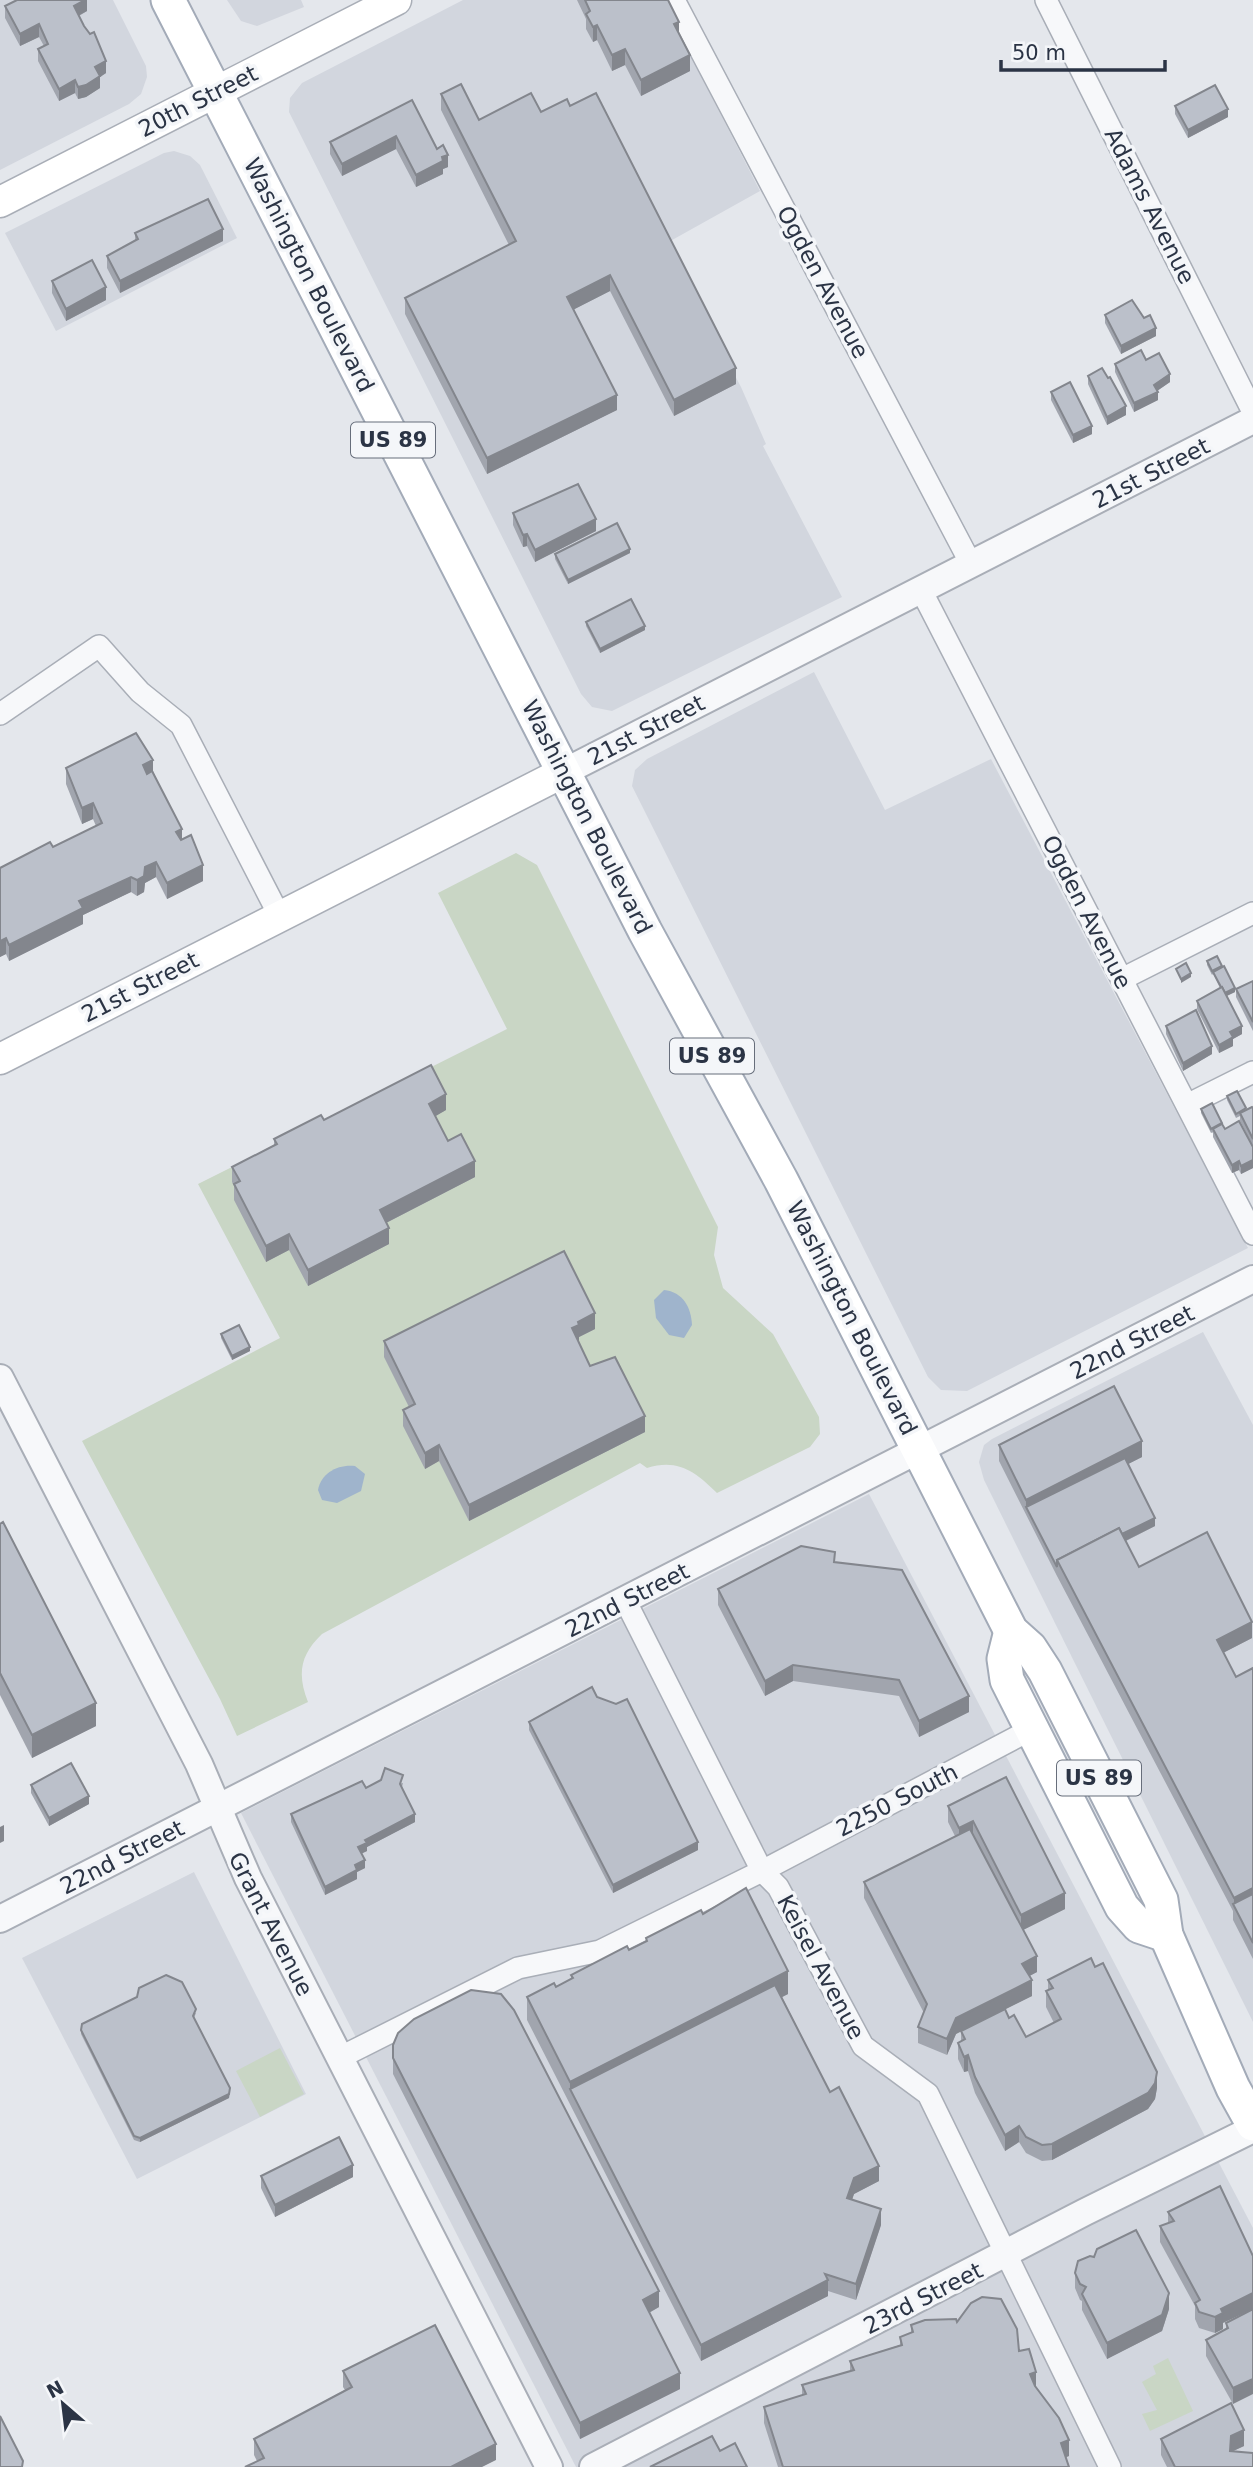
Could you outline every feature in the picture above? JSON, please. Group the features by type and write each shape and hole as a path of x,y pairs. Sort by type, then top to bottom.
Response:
{"main road":[{"name":"Washington Boulevard","path":"168,0 687,1012 781,1180 1011,1631 1038,1659 1064,1709 1161,1900 1166,1935 1233,2088 1253,2126"},
{"name":"20th Street","path":"0,202 396,0"},
{"name":"21st Street","path":"0,1059 564,772"},
{"name":"US 89","path":"1011,1631 1005,1649 1005,1670 1122,1907 1139,1926 1166,1935"}],"street":[{"name":"Ogden Avenue","path":"674,0 971,564"},
{"name":"Adams Avenue","path":"1046,0 1253,412"},
{"name":"21st Street","path":"564,772 1253,420"},
{"name":"Ogden Avenue","path":"922,590 1253,1234"},
{"path":"0,714 99,646 140,692 181,725 279,915"},
{"path":"1122,979 1253,913"},
{"path":"1187,1105 1253,1072"},
{"name":"22nd Street","path":"0,1919 1253,1279"},
{"name":"Grant Avenue","path":"0,1378 194,1755 232,1846 549,2467"},
{"name":"Keisel Avenue","path":"625,1600 762,1871 778,1887 863,2046 928,2094 1110,2467"},
{"name":"2250 South","path":"339,2058 504,1974 600,1951 762,1871 1032,1729"},
{"name":"23rd Street","path":"593,2467 1253,2126"}],"shaded area":[{"path":"0,0 113,0 146,66 147,77 141,94 129,104 0,170"},
{"path":"227,0 301,0 304,7 257,26 241,21"},
{"path":"463,0 662,0 760,191 665,244 741,387 766,444 763,446 842,597 612,711 592,707 581,694 289,112 290,98 302,83"},
{"path":"174,151 190,156 200,165 237,238 56,331 5,233 164,153"},
{"path":"814,672 885,810 991,759 1248,1248 967,1391 941,1390 928,1377 632,786 635,770 647,759"},
{"path":"1203,1332 1253,1425 1253,2022 984,1480 979,1462 984,1445 992,1439"},
{"path":"869,1494 1253,2228 1253,2467 576,2467 241,1813"},
{"path":"194,1872 306,2094 137,2179 22,1958"}],"green space":[{"path":"516,853 537,865 718,1227 714,1255 723,1288 773,1334 819,1417 820,1434 810,1447 717,1493 686,1469 668,1465 647,1468 640,1463 322,1634 309,1650 303,1665 302,1683 308,1702 237,1736 220,1699 82,1441 280,1338 198,1184 507,1029 438,893"},
{"path":"280,2048 304,2094 260,2117 236,2071"},
{"path":"1168,2358 1193,2411 1150,2431 1142,2414 1157,2410 1142,2382 1156,2374 1153,2366"}],"water":[{"path":"664,1290 681,1297 688,1307 692,1325 684,1338 669,1335 656,1318 654,1300"},
{"path":"355,1466 365,1474 361,1491 337,1503 322,1500 318,1490 327,1474 337,1468"}],"building":[{"path":"17,0 85,0 74,6 90,34 94,32 106,61 95,67 100,76 86,85 78,87 75,80 59,89 38,49 48,44 39,24 20,34 5,6"},
{"path":"585,0 668,0 679,22 674,24 690,55 641,80 625,49 612,55 597,25 593,27 586,14 590,11"},
{"path":"461,84 479,120 531,93 541,112 567,99 570,106 596,93 736,368 674,400 610,275 567,297 617,395 487,458 405,298 516,241 441,94"},
{"path":"1215,85 1228,109 1188,130 1175,106"},
{"path":"412,100 437,149 443,145 448,155 442,157 443,161 416,175 396,136 342,164 330,142"},
{"path":"208,199 223,229 120,281 107,256 138,239 135,233"},
{"path":"92,260 106,287 66,309 52,281"},
{"path":"1132,300 1144,318 1150,315 1156,328 1121,346 1105,315"},
{"path":"1141,350 1146,360 1159,353 1170,374 1154,385 1158,392 1134,403 1115,364"},
{"path":"1102,368 1126,406 1107,417 1088,376"},
{"path":"1070,382 1092,426 1073,435 1051,392"},
{"path":"578,484 596,519 535,550 527,534 523,535 513,513"},
{"path":"617,523 630,549 568,580 555,554"},
{"path":"631,599 645,626 600,649 586,622"},
{"path":"136,733 153,760 143,765 147,774 152,771 182,829 176,832 181,840 191,835 203,865 167,883 156,862 145,867 144,876 137,880 131,877 79,901 83,908 9,945 6,938 0,941 0,868 50,842 53,847 102,823 93,803 82,808 66,768"},
{"path":"1217,956 1222,966 1212,971 1207,961"},
{"path":"1186,963 1191,973 1181,979 1176,969"},
{"path":"1224,966 1235,988 1225,993 1213,972"},
{"path":"1253,981 1253,1022 1236,989"},
{"path":"1222,987 1242,1026 1230,1032 1233,1037 1219,1045 1197,1001"},
{"path":"1196,1010 1212,1046 1183,1063 1166,1026"},
{"path":"431,1065 446,1094 429,1104 448,1141 461,1134 475,1161 380,1210 389,1228 308,1270 289,1234 266,1246 234,1184 240,1181 232,1167 277,1144 274,1139 321,1115 324,1120"},
{"path":"1237,1091 1246,1108 1236,1114 1227,1096"},
{"path":"1212,1103 1222,1123 1211,1129 1201,1109"},
{"path":"1253,1108 1253,1139 1240,1113"},
{"path":"1239,1121 1253,1147 1253,1160 1241,1166 1239,1161 1232,1165 1213,1129 1222,1124 1225,1129"},
{"path":"564,1251 595,1313 572,1328 590,1366 615,1357 645,1416 469,1505 439,1445 425,1453 403,1410 415,1404 384,1341"},
{"path":"239,1325 250,1347 232,1356 221,1334"},
{"path":"1114,1386 1142,1441 1026,1500 999,1445"},
{"path":"1125,1458 1155,1518 1122,1534 1119,1528 1057,1560 1057,1567 1026,1507"},
{"path":"3,1522 96,1703 32,1735 0,1673 0,1524"},
{"path":"1119,1528 1139,1567 1207,1532 1252,1622 1217,1640 1236,1677 1253,1668 1253,1888 1234,1898 1057,1560"},
{"path":"801,1546 835,1552 834,1562 902,1570 969,1696 919,1721 899,1680 793,1665 765,1681 718,1589"},
{"path":"592,1687 597,1697 616,1704 627,1699 698,1842 613,1885 529,1722"},
{"path":"71,1763 89,1796 49,1818 31,1785"},
{"path":"385,1768 403,1775 400,1784 415,1814 365,1840 367,1843 358,1847 365,1860 355,1865 357,1870 325,1887 291,1814 362,1781 366,1788 381,1780"},
{"path":"1006,1777 1065,1893 1021,1915 973,1821 959,1828 948,1806"},
{"path":"970,1829 1037,1956 1022,1964 1032,1980 956,2018 947,2039 918,2027 927,2004 864,1882"},
{"path":"746,1888 788,1971 570,2082 527,1997 554,1983 556,1987 573,1978 571,1975 627,1946 629,1950 647,1941 646,1938 701,1910 703,1914"},
{"path":"1253,1894 1253,1943 1233,1904"},
{"path":"1091,1958 1095,1967 1103,1963 1157,2072 1155,2083 1148,2093 1052,2144 1042,2145 1026,2137 1019,2126 1005,2135 975,2077 968,2055 964,2057 958,2043 965,2039 961,2031 1005,2009 1009,2018 1014,2015 1026,2037 1061,2019 1046,1991 1053,1988 1048,1980"},
{"path":"166,1975 182,1982 196,2009 193,2016 230,2088 229,2094 140,2138 134,2136 81,2030 82,2024 137,1997 139,1988"},
{"path":"775,1985 830,2092 839,2087 879,2166 854,2178 847,2198 881,2209 856,2284 825,2274 828,2280 701,2345 570,2089"},
{"path":"471,1990 501,1994 514,2010 659,2291 643,2300 680,2373 580,2423 393,2058 393,2045 398,2033 414,2019"},
{"path":"339,2137 353,2165 275,2205 261,2176"},
{"path":"1220,2186 1253,2256 1253,2293 1221,2309 1223,2313 1215,2317 1199,2312 1195,2303 1200,2300 1160,2226 1174,2221 1168,2212"},
{"path":"1136,2230 1169,2293 1162,2315 1107,2343 1082,2294 1086,2287 1080,2284 1075,2273 1078,2261 1094,2257 1097,2249"},
{"path":"982,2297 1001,2299 1017,2329 1019,2351 1029,2349 1036,2372 1030,2374 1035,2386 1059,2418 1069,2440 1061,2443 1069,2467 783,2467 764,2407 806,2394 802,2385 854,2370 850,2361 902,2345 900,2337 913,2332 911,2325 925,2320 956,2319 957,2322 971,2303"},
{"path":"1253,2309 1253,2379 1233,2388 1206,2340 1228,2328 1226,2323"},
{"path":"435,2325 496,2444 451,2467 245,2467 264,2458 254,2439 352,2387 343,2371"},
{"path":"1231,2403 1244,2430 1231,2436 1230,2451 1253,2453 1253,2467 1175,2467 1161,2439"},
{"path":"0,2416 23,2461 22,2467 0,2467"},
{"path":"712,2436 720,2451 735,2443 747,2467 650,2467"}]}
